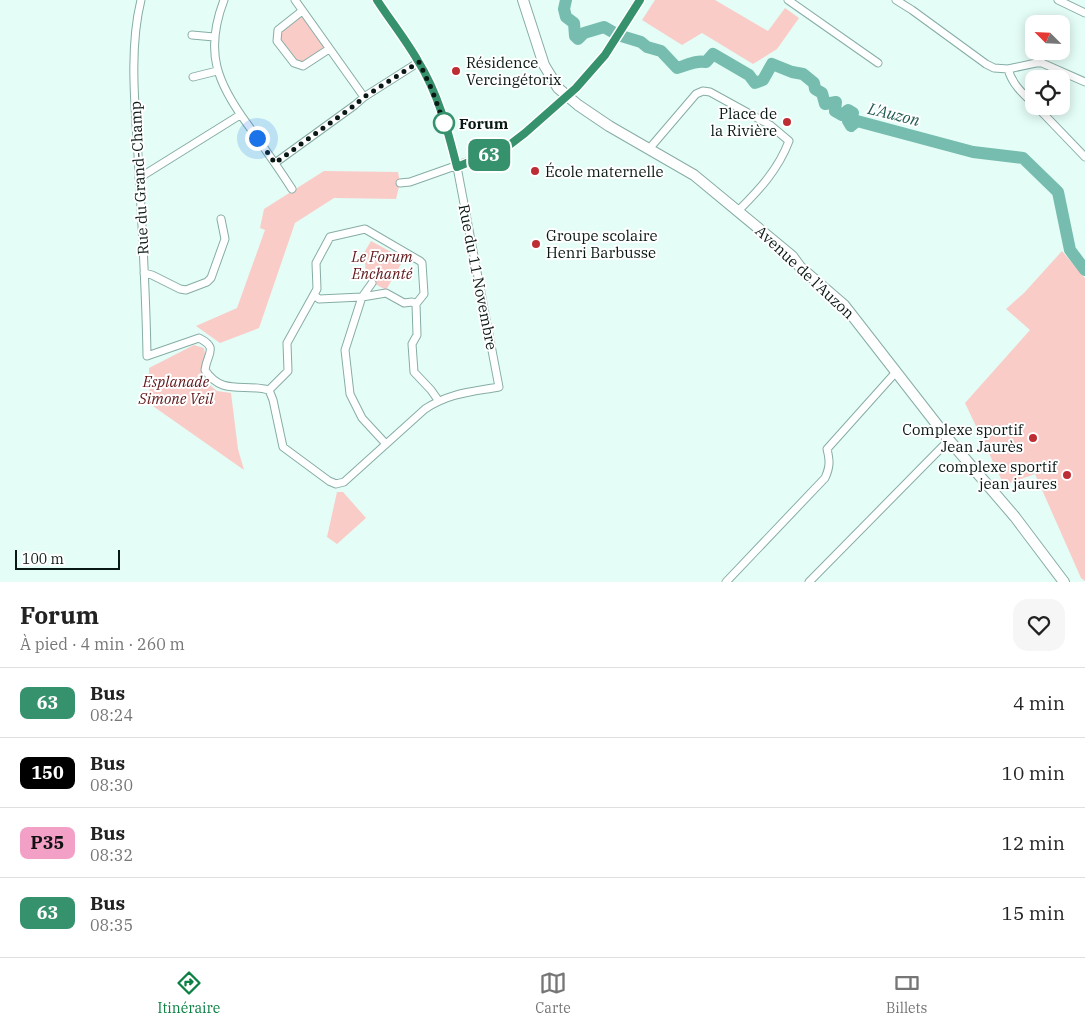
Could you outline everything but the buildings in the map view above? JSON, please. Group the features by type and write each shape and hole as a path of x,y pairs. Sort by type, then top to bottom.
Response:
{"main road":[{"name":"Avenue de l'Auzon","path":"524,0 544,65 551,78 567,96 609,126 694,175 792,256 800,267 844,305 949,440 1015,517 1064,582"}],"street":[{"name":"Rue du Grand-Champ","path":"141,0 138,11 134,78 147,356 199,338 210,346 211,350 205,370 217,384 258,387 269,390"},
{"path":"224,0 214,36 217,71 233,105 292,188"},
{"path":"295,0 364,97"},
{"name":"Rue du 11 Novembre","path":"376,0 419,62 432,90 457,167 499,387 438,400"},
{"path":"400,184 457,167 508,146 525,133 590,73 613,43 640,0"},
{"path":"788,0 878,63"},
{"path":"896,0 994,68 1008,69 1042,63 1085,82"},
{"path":"1058,0 1085,13"},
{"path":"302,11 278,30 277,40 294,63 303,66 329,49"},
{"path":"192,35 214,36"},
{"path":"275,163 364,97 419,62"},
{"path":"1008,69 1010,79 1025,96"},
{"path":"192,77 217,71"},
{"path":"650,149 696,94 703,91 710,92 770,126 789,142 784,156 774,172 738,211"},
{"path":"139,178 240,115"},
{"path":"1045,115 1085,157"},
{"path":"144,274 152,275 180,289 186,290 207,282 211,278 225,239 221,218"},
{"path":"365,229 420,261 422,264 424,294 416,304 417,335 412,344 414,372 438,400 425,409 344,482 336,484 329,481 283,447 269,390 288,371 287,343 314,295 317,289 316,263 330,238 365,229"},
{"path":"372,283 362,296 345,350 350,394 362,418 386,444"},
{"path":"314,295 319,298 386,293 404,303 412,302 416,304"},
{"path":"726,582 824,478 830,467 827,449 896,372"},
{"path":"809,582 949,440"}],"green space":[{"path":"655,0 715,0 768,31 785,8 799,18 777,49 753,64 702,33 682,45 642,20"},
{"path":"302,11 329,49 303,66 294,63 277,41 278,30"},
{"path":"324,171 398,172 400,183 396,199 334,198 295,223 259,328 220,343 196,326 237,308 265,230 260,228 264,209"},
{"name":"Le Forum Enchanté","path":"371,241 404,259 386,290 366,279 365,261 361,258"},
{"name":"Complexe sportif Jean Jaurès","path":"1062,251 1085,278 1085,581 1081,578 1035,474 1004,485 965,403 1030,330 1006,309 1024,293"},
{"name":"Esplanade Simone Veil","path":"194,345 204,348 205,354 200,377 217,391 231,393 238,449 244,470 150,404 149,368"},
{"path":"337,492 343,492 366,518 337,544 327,537"}],"waterway":[{"name":"L'Auzon","path":"566,0 564,9 566,17 574,23 575,36 578,39 584,33 604,27 618,35 661,51 677,68 695,62 706,62 713,54 749,75 755,83 763,80 772,64 803,74 814,83 815,89 822,93 825,104 836,102 835,111 842,115 848,110 853,113 848,121 851,126 857,121 973,152 1023,158 1058,192 1070,250 1085,270"}],"bus line":[{"name":"63","path":"377,0 419,62 426,76 440,110 457,167 508,146 576,88 605,55 640,0"}],"place":[{"name":"Résidence Vercingétorix","path":"456,71"},
{"name":"Place de la Rivière","path":"787,122"},
{"name":"Forum","path":"444,123"},
{"name":"École maternelle","path":"535,171"},
{"name":"Groupe scolaire Henri Barbusse","path":"536,244"},
{"name":"Complexe sportif Jean Jaurès","path":"1033,438"},
{"name":"complexe sportif jean jaures","path":"1067,475"}],"route":[{"path":"257,138 275,163 364,97 378,90 419,62 444,123"}]}
